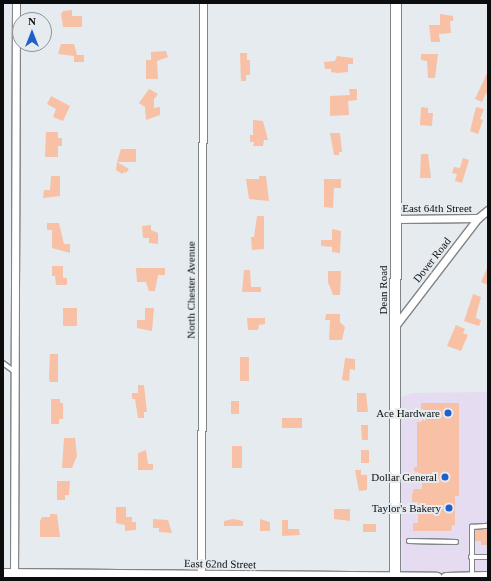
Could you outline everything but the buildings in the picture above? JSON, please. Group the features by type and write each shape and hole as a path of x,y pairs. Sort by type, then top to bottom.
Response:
{"street":[{"path":"14,576 16,3"},
{"name":"North Chester Avenue","path":"201,577 203,3"},
{"name":"Dean Road","path":"394,578 396,3"},
{"name":"Dover Road","path":"395,326 478,218 488,211"},
{"name":"East 64th Street","path":"395,219 478,218"},
{"name":"East 62nd Street","path":"3,574 14,576 437,578"},
{"path":"446,578 488,577"}],"lane":[{"path":"3,363 14,371"},
{"path":"465,578 471,557 472,527 488,526"},
{"path":"409,541 456,542"},
{"path":"471,557 488,557"}],"shaded area":[{"path":"488,392 488,578 402,578 400,398 412,393"}],"place":[{"name":"Ace Hardware","path":"448,413"},
{"name":"Dollar General","path":"445,477"},
{"name":"Taylor's Bakery","path":"449,508"}]}
